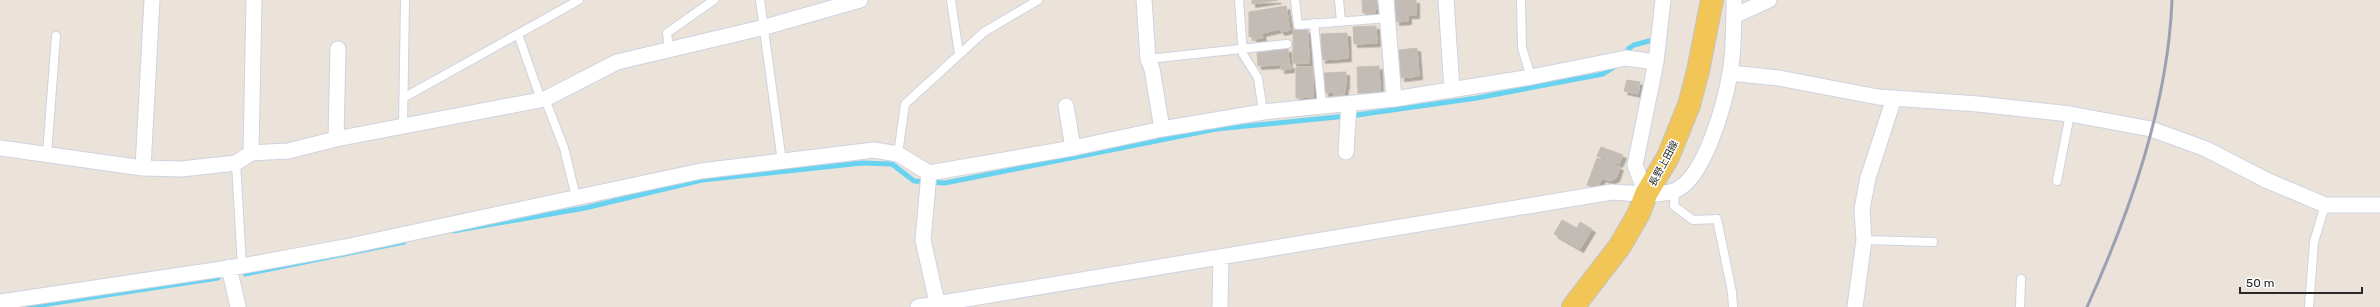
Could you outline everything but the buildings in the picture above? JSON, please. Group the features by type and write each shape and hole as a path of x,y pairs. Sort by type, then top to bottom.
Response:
{"main road":[{"name":"長野上田線","path":"1573,307 1620,246 1639,212 1646,194 1668,157 1689,105 1698,71 1712,0"}],"street":[{"path":"143,168 152,0"},
{"path":"251,153 254,0"},
{"path":"0,148 143,168 181,169 236,163 251,153 288,150 336,139 545,99 618,62 765,27 860,0"},
{"path":"1144,0 1148,59 1152,69 1162,129"},
{"path":"1386,0 1394,99"},
{"path":"1446,0 1452,90"},
{"path":"1646,194 1635,165 1656,62 1663,0"},
{"path":"918,307 938,305 1612,192 1646,194 1675,190 1690,178 1705,154 1730,73 1734,0"},
{"path":"1734,16 1769,0"},
{"path":"336,139 338,49"},
{"path":"0,302 236,266 345,246 701,171 874,150 898,154 929,173 1073,148 1162,129 1263,112 1394,99 1531,77 1626,58 1656,62"},
{"path":"1730,73 1779,78 1894,98 1978,104 2070,114 2151,129 2192,144 2266,180 2325,204 2380,205"},
{"path":"1854,307 1864,240 1862,209 1868,178 1894,98"},
{"path":"1346,152 1349,104"},
{"path":"1066,106 1073,148"},
{"path":"929,173 923,240 938,305"},
{"path":"1220,307 1221,257"},
{"path":"236,266 238,307"}],"lane":[{"path":"403,127 405,0"},
{"path":"404,97 579,0"},
{"path":"669,49 667,33 714,0"},
{"path":"760,0 765,27 782,162"},
{"path":"951,0 960,54"},
{"path":"898,154 905,104 984,32 1038,0"},
{"path":"1239,0 1243,54 1258,78 1263,112"},
{"path":"1295,0 1298,25 1388,18"},
{"path":"1339,0 1341,21"},
{"path":"1521,0 1522,48 1531,77"},
{"path":"1314,23 1322,106"},
{"path":"518,34 539,94 545,99 564,148 576,197"},
{"path":"47,154 56,36"},
{"path":"1148,59 1288,44"},
{"path":"2057,181 2070,114"},
{"path":"236,163 236,266"},
{"path":"1675,190 1674,206 1693,220 1717,219 1732,292 1733,307"},
{"path":"2308,307 2314,242 2325,204"},
{"path":"1864,240 1933,242"},
{"path":"2020,307 2021,279"}],"waterway":[{"path":"1628,49 1634,45 1649,41"},
{"path":"453,231 585,208 702,180 862,163 892,164 914,181 945,183 1216,129 1357,115 1477,98 1603,74 1614,67"},
{"path":"245,274 404,242"},
{"path":"28,307 218,278"}],"railway":[{"path":"2087,307 2103,271 2132,196 2155,118 2169,39 2172,0"}]}
